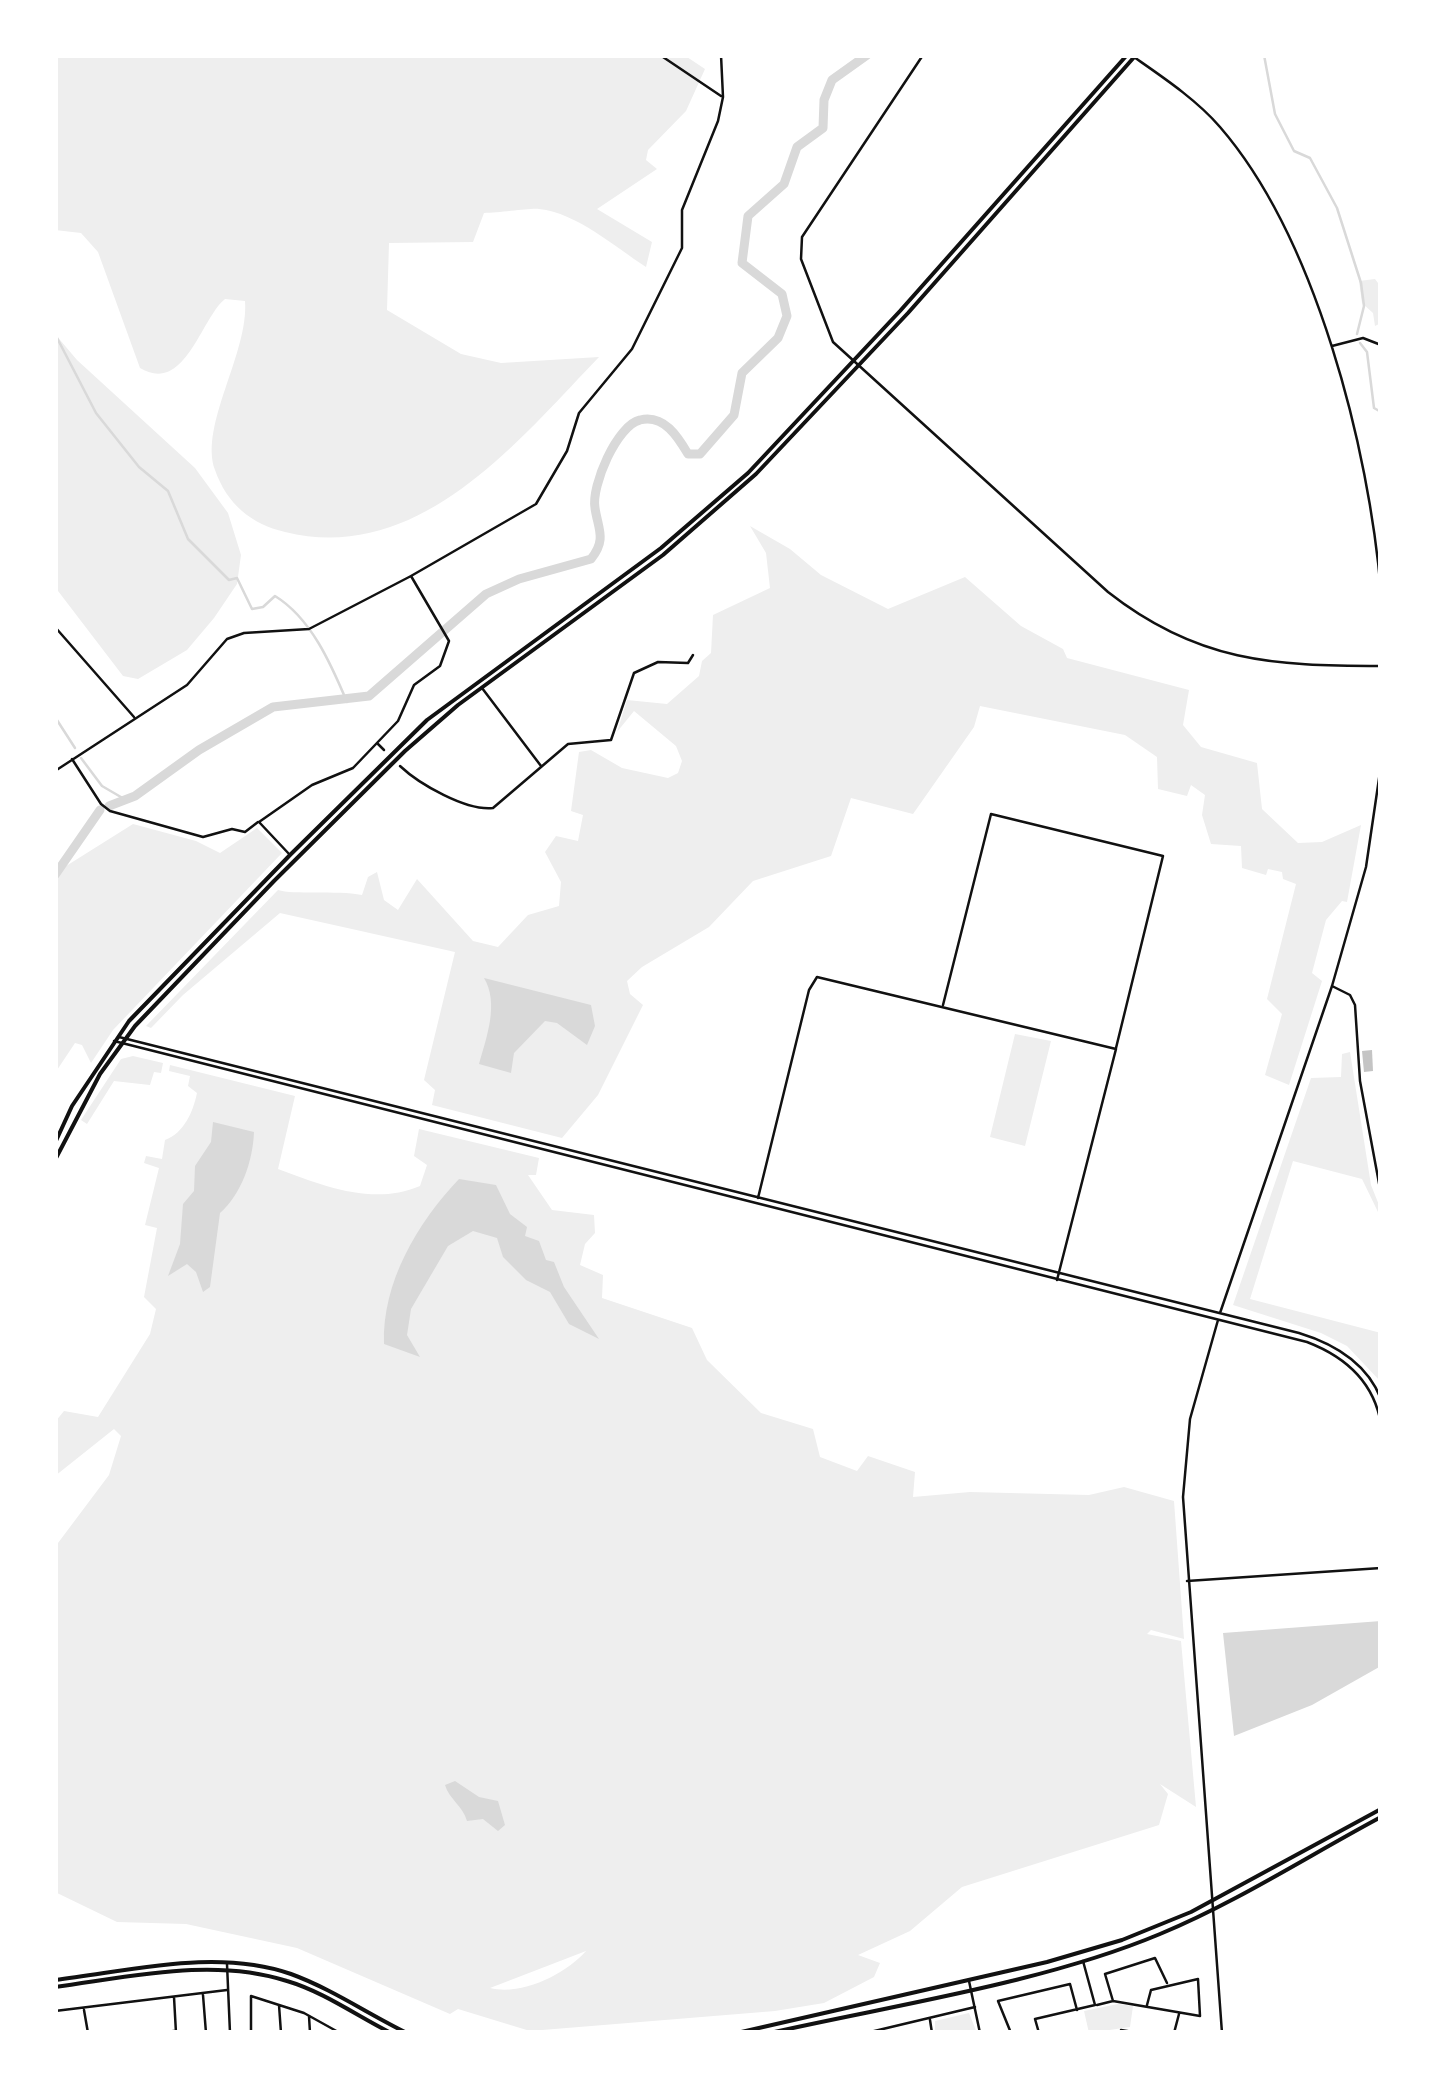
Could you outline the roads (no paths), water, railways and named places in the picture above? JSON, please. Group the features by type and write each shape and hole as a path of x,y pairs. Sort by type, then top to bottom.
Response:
{"main road":[{"path":"55,1160 81,1106 123,1043 176,982 405,750 482,687 684,538 756,474 1132,56"},
{"path":"55,1143 72,1106 116,1038 427,720 661,548 721,498 857,364"},
{"path":"737,2033 1090,1950 1215,1900 1381,1809"},
{"path":"770,2033 1082,1960 1160,1934 1381,1816"},
{"path":"55,1980 227,1966 271,1968 305,1980 407,2033"},
{"path":"55,1987 227,1966 288,1981 391,2033"}],"street":[{"path":"660,55 722,96"},
{"path":"55,771 192,682 230,638 309,629 536,504 552,482 579,413 603,389 632,349 677,262 682,248 682,210 718,121 721,55"},
{"path":"923,55 802,238 802,259 826,334 1108,592 1147,621 1194,644 1248,660 1381,666"},
{"path":"1132,56 1210,116 1242,156 1283,231 1330,347 1359,448 1381,592"},
{"path":"1330,347 1363,338 1381,345"},
{"path":"71,758 101,804 110,810 206,837 232,830 245,832 312,785 343,776 398,720 414,685 446,658 446,634 411,576"},
{"path":"55,627 135,718"},
{"path":"400,766 415,778 486,810 500,805 568,744 611,740 634,673 658,662 688,663 693,654"},
{"path":"482,687 542,768"},
{"path":"377,743 384,750"},
{"path":"1222,2033 1215,1900 1187,1581 1186,1454 1197,1388 1332,986 1366,867 1381,766"},
{"path":"943,1007 991,814 1163,856 1058,1277"},
{"path":"259,822 290,856"},
{"path":"757,1202 814,979 823,976 1116,1049"},
{"path":"1332,986 1350,995 1355,1005 1360,1081 1381,1194"},
{"path":"116,1038 123,1043 1307,1342 1344,1360 1374,1397 1381,1424"},
{"path":"1058,1277 1324,1341 1356,1363 1381,1400"},
{"path":"1187,1581 1381,1568"},
{"path":"1113,2001 1105,1974 1156,1958 1167,1983"},
{"path":"1082,1960 1095,2005"},
{"path":"227,1966 230,2033"},
{"path":"1039,2033 1035,2019 1113,2001 1200,2016 1198,1978 1151,1990 1147,2005"},
{"path":"969,1980 980,2033"},
{"path":"1012,2033 998,2001 1070,1984 1077,2010"},
{"path":"55,2010 228,1990"},
{"path":"203,1992 206,2033"},
{"path":"156,2033 176,2032 174,1996"},
{"path":"251,2033 251,1996 308,2016 340,2033"},
{"path":"279,2004 281,2033"},
{"path":"84,2007 88,2033"},
{"path":"866,2033 975,2008"},
{"path":"1174,2033 1179,2012"},
{"path":"308,2016 310,2033"},
{"path":"929,2018 932,2033"},
{"path":"1106,2033 1139,2033"}],"waterway":[{"path":"109,806 135,796 199,750 273,707 369,696 486,594 519,579 591,559 600,540 595,508 597,486 607,458 631,424 656,420 669,428 688,454 700,454 734,415 742,373 778,338 787,316 782,294 742,263 748,216 784,184 797,147 823,128 824,100 832,80 867,55"},
{"path":"1264,55 1275,114 1294,151 1310,158 1337,208 1361,283 1364,306 1357,334"},
{"path":"55,334 96,413 139,467 168,491 188,539 229,580 237,578 252,609 263,607 275,596 299,616 327,658 347,702"},
{"path":"1360,343 1367,352 1374,408 1381,412"},
{"path":"55,717 75,748"},
{"path":"81,758 102,786 126,800"},
{"path":"55,875 100,810"}]}
